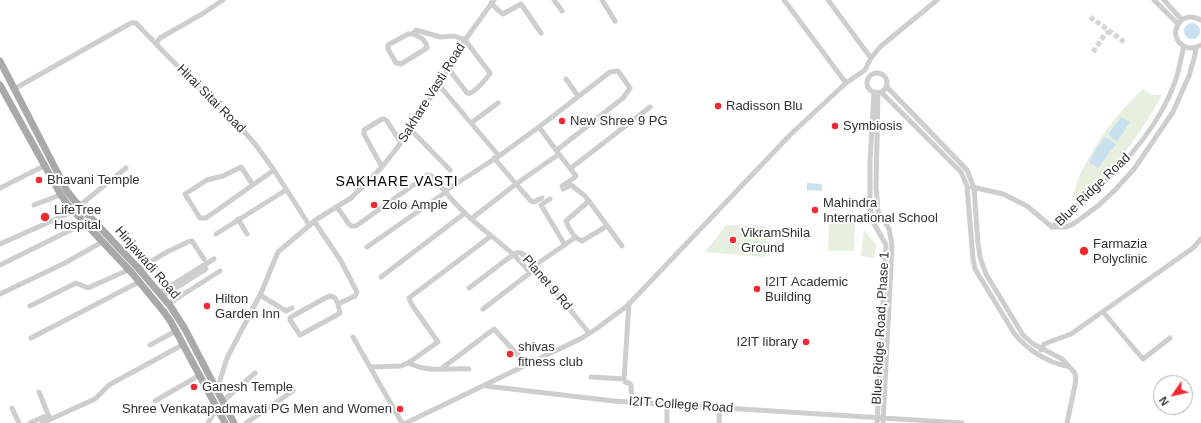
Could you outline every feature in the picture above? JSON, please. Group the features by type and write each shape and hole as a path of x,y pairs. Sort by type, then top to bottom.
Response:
{"main road":[{"name":"Hinjawadi Road","path":"0,61 67,191 139,269 168,304 185,329 234,423"},
{"path":"0,85 60,194 164,312 184,344 225,423"}],"street":[{"path":"156,44 160,38 223,0"},
{"path":"554,0 562,11"},
{"path":"602,0 615,21"},
{"path":"784,0 846,83"},
{"path":"828,0 871,58"},
{"path":"406,423 582,338 629,303 791,134 846,83 865,70 871,58 880,47 937,0"},
{"path":"1154,0 1178,24"},
{"path":"1164,0 1182,20"},
{"path":"492,1 503,14 521,4 541,33"},
{"name":"Sakhare Vasti Road","path":"217,390 227,358 260,295 278,252 314,221 351,198 382,167 411,130 465,40 492,1"},
{"path":"1201,20 1187,17 1182,20 1176,28 1176,37 1178,41 1184,46 1198,48 1201,54"},
{"name":"Hirai Sitai Road","path":"14,89 131,23 136,23 210,100 242,128 274,170 309,226"},
{"path":"413,34 423,39 428,48 401,64 396,63 388,49 388,45 408,34 413,34 416,30 440,37 454,36 465,40 490,72 472,93 469,94 448,68"},
{"name":"Blue Ridge Road","path":"1052,227 1109,177 1145,137 1165,106 1170,95 1176,80 1184,46"},
{"name":"Blue Ridge Road","path":"1052,227 1066,227 1083,217 1116,190 1134,169 1173,112 1189,76 1198,48"},
{"path":"865,70 870,76"},
{"path":"367,247 539,127 610,72 618,71 630,88 623,98 558,152 471,218"},
{"path":"1067,366 1059,364 1029,349 1018,339 976,273 972,259 967,186 961,172 878,92 871,90 867,85 870,76 876,73 882,74 886,79 886,86 967,170 974,188 977,238 983,268 990,282 1023,335 1033,344 1062,359 1076,376 1076,385 1067,423"},
{"path":"566,79 578,96"},
{"path":"438,84 471,122 516,184 534,202 542,198"},
{"path":"878,92 886,86"},
{"name":"Blue Ridge Road, Phase 1","path":"877,420 886,245 873,222 870,208 870,161 878,92"},
{"name":"Blue Ridge Road, Phase 1","path":"878,92 876,191 878,211 889,229 892,245 883,421"},
{"path":"471,122 498,103"},
{"path":"571,168 650,107"},
{"path":"382,167 364,134 364,130 384,119 401,143"},
{"path":"539,127 576,176 562,188 571,185 586,196 622,246"},
{"path":"411,130 450,170"},
{"path":"0,188 44,166"},
{"path":"253,184 241,167 223,176 207,180 185,194 200,218 206,218 274,170"},
{"path":"80,206 126,168"},
{"name":"Planet 9 Rd","path":"337,207 349,224 351,226 356,226 427,175 432,176 465,213 491,236 514,254 518,252 530,260 589,333"},
{"path":"967,186 1003,194 1027,206 1052,227"},
{"path":"216,234 286,190"},
{"path":"34,205 60,194"},
{"path":"550,199 540,205 565,244"},
{"path":"590,201 566,221 567,224 579,241 582,241 607,226"},
{"path":"0,244 74,211"},
{"path":"381,277 465,213"},
{"path":"238,219 247,234"},
{"path":"314,221 340,261 357,292 355,296 338,304"},
{"path":"0,265 85,223"},
{"path":"370,367 401,366 408,363 438,342 409,298 491,236"},
{"path":"534,266 576,237"},
{"path":"1040,355 1044,344 1071,334 1193,248 1201,239"},
{"path":"139,269 165,253 190,241 192,241 204,259"},
{"path":"0,294 65,263 102,242"},
{"path":"469,288 514,254 530,273 482,309"},
{"path":"160,295 214,259"},
{"path":"523,264 530,260"},
{"path":"160,295 206,269"},
{"path":"30,306 76,282 88,288 128,270"},
{"path":"168,304 220,271"},
{"path":"31,338 139,282"},
{"path":"260,295 286,311 292,308"},
{"path":"331,296 338,304 340,313 337,316 300,335 290,320 291,317 327,297 331,296"},
{"path":"624,379 629,303"},
{"path":"1102,312 1143,359 1170,338"},
{"path":"441,369 494,329 527,365"},
{"path":"150,345 176,332"},
{"path":"353,337 402,423"},
{"path":"30,423 95,399 109,385 184,344"},
{"path":"408,363 423,368 469,369"},
{"path":"222,401 255,373"},
{"path":"155,401 200,375"},
{"path":"591,377 624,379 625,382 631,385 632,402"},
{"name":"I2IT College Road","path":"485,386 632,402 883,421 962,423"},
{"path":"209,393 217,390"},
{"path":"246,423 293,391"},
{"path":"38,392 50,416"},
{"path":"667,404 667,423"},
{"path":"12,408 19,423"},
{"path":"208,423 218,408"},
{"path":"719,423 720,408"},
{"path":"42,423 50,416"}],"green space":[{"path":"1143,89 1152,95 1162,95 1144,125 1112,167 1099,180 1072,201 1080,175 1092,151 1115,118"},
{"path":"829,219 855,219 854,251 828,251"},
{"path":"726,225 767,227 765,257 705,252"},
{"path":"864,230 876,245 874,258 861,256"}],"water":[{"path":"1189,23 1195,23 1200,28 1198,37 1195,39 1189,39 1184,34 1184,28"},
{"path":"1121,117 1130,122 1117,142 1108,134"},
{"path":"1105,137 1116,144 1098,168 1089,162"},
{"path":"807,183 822,184 822,191 807,190"}],"tunnel":[{"path":"1090,17 1126,43"},
{"path":"1093,52 1105,34 1112,32"}],"place":[{"name":"Radisson Blu","path":"718,106"},
{"name":"New Shree 9 PG","path":"562,121"},
{"name":"Symbiosis","path":"835,126"},
{"name":"Bhavani Temple","path":"39,180"},
{"name":"Zolo Ample","path":"374,205"},
{"name":"Mahindra International School","path":"815,210"},
{"name":"LifeTree Hospital","path":"45,217"},
{"name":"VikramShila Ground","path":"733,240"},
{"name":"Farmazia Polyclinic","path":"1084,251"},
{"name":"I2IT Academic Building","path":"757,289"},
{"name":"Hilton Garden Inn","path":"207,306"},
{"name":"I2IT library","path":"806,342"},
{"name":"shivas fitness club","path":"510,354"},
{"name":"Ganesh Temple","path":"194,387"},
{"name":"Shree Venkatapadmavati PG Men and Women","path":"400,409"}],"district":[{"name":"SAKHARE VASTI","path":"397,182"}]}
